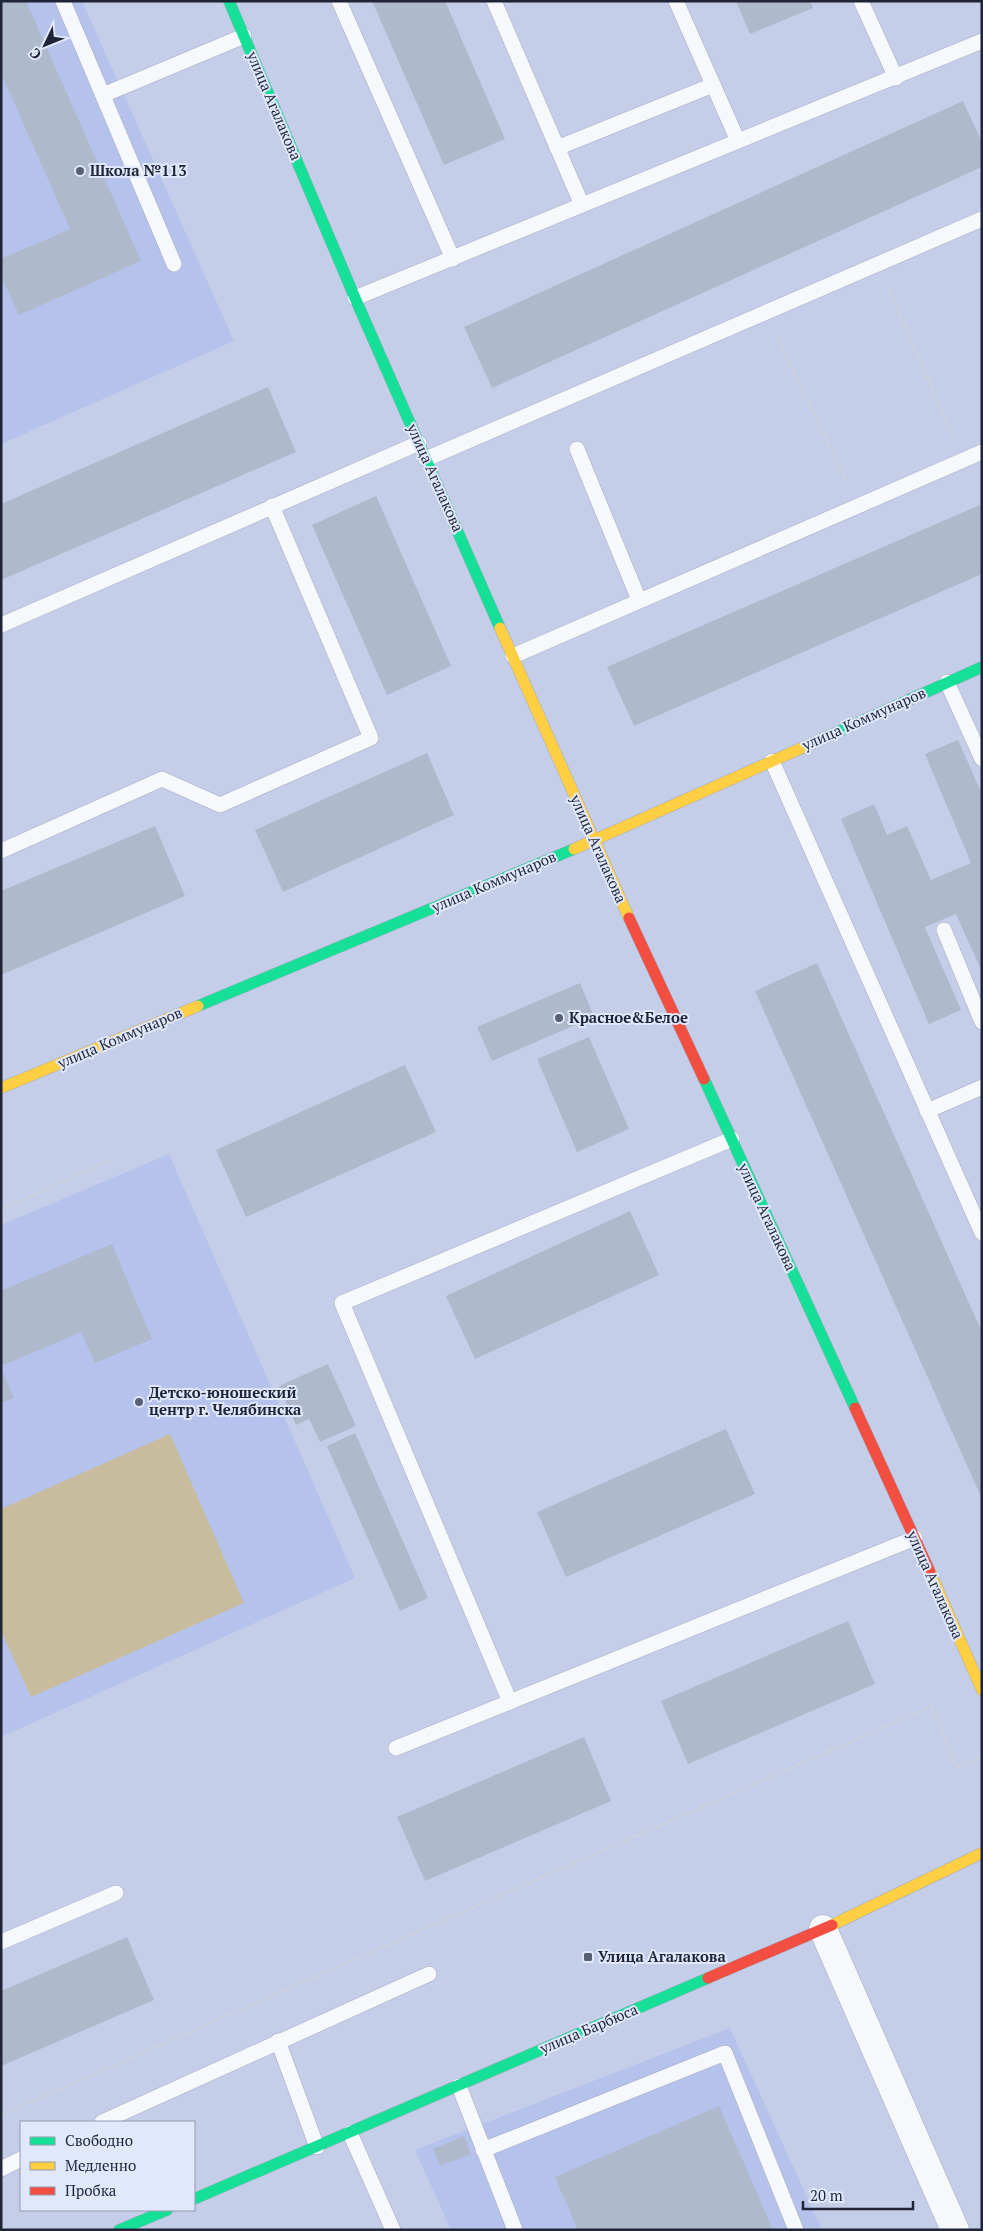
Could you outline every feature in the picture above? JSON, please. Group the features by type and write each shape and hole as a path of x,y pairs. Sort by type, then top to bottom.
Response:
{"street":[{"name":"улица Агалакова","path":"229,1 355,298 594,841 732,1139 982,1690"},
{"name":"улица Коммунаров","path":"1,1088 594,841 982,667"},
{"name":"улица Барбюса","path":"195,2198 350,2133 823,1929 982,1853"},
{"path":"823,1929 955,2230"},
{"path":"119,2230 165,2211"}],"lane":[{"path":"63,1 174,264"},
{"path":"339,1 453,259"},
{"path":"494,1 582,205"},
{"path":"676,1 738,141"},
{"path":"862,1 896,78"},
{"path":"103,95 244,36"},
{"path":"355,298 896,78 982,41"},
{"path":"557,148 713,85"},
{"path":"426,459 982,219"},
{"path":"1,625 419,443"},
{"path":"578,449 639,600"},
{"path":"513,656 982,452"},
{"path":"1,851 162,779 220,805 372,738 272,506"},
{"path":"947,682 982,759"},
{"path":"772,761 982,1233"},
{"path":"944,930 982,1022"},
{"path":"927,1111 982,1086"},
{"path":"510,1702 342,1303 732,1139"},
{"path":"396,1748 914,1538"},
{"path":"1,1942 116,1892"},
{"path":"104,2121 429,1974"},
{"path":"278,2041 317,2147"},
{"path":"483,2150 724,2052 796,2230"},
{"path":"458,2086 515,2230"},
{"path":"350,2133 393,2230"},
{"path":"1,2169 20,2160"}],"path":[{"path":"878,264 963,460"},
{"path":"765,312 858,505"},
{"path":"1,1210 112,1159"},
{"path":"1,2115 932,1706 957,1768 982,1758"}],"shaded area":[{"name":"Школа №113","path":"1,1 82,1 234,341 1,444"},
{"name":"Детско-юношеский центр г. Челябинска","path":"169,1154 355,1578 1,1737 1,1225"},
{"path":"170,1434 244,1603 31,1697 1,1631 1,1509"},
{"path":"730,2028 822,2230 451,2230 415,2150"}],"building":[{"path":"1,1 26,1 141,261 19,315 1,276 1,259 70,229 1,73"},
{"path":"372,1 445,1 505,139 444,165"},
{"path":"736,1 810,1 813,8 750,34"},
{"path":"963,101 982,142 982,167 492,388 464,327"},
{"path":"268,387 296,452 1,580 1,504"},
{"path":"376,496 451,666 387,695 312,525"},
{"path":"982,504 982,574 634,726 607,667"},
{"path":"958,740 982,794 982,972 956,914 925,927 961,1010 929,1024 841,819 874,804 887,835 907,826 931,880 971,863 925,754"},
{"path":"427,753 454,815 283,892 255,830"},
{"path":"155,826 185,896 1,975 1,891"},
{"path":"817,963 982,1332 982,1499 755,991"},
{"path":"580,983 594,1017 492,1061 477,1027"},
{"path":"589,1037 629,1129 577,1152 537,1059"},
{"path":"405,1065 436,1132 246,1217 216,1150"},
{"path":"630,1211 659,1275 475,1359 446,1296"},
{"path":"112,1244 152,1339 95,1363 81,1332 1,1366 1,1291"},
{"path":"328,1364 356,1426 320,1442 309,1419 296,1425 279,1386"},
{"path":"1,1368 14,1398 1,1403"},
{"path":"726,1429 755,1494 566,1577 537,1512"},
{"path":"355,1433 428,1598 400,1611 327,1446"},
{"path":"848,1621 875,1684 688,1764 661,1701"},
{"path":"584,1737 611,1801 425,1881 397,1817"},
{"path":"127,1937 154,2000 1,2066 1,1991"},
{"path":"719,2106 773,2230 578,2230 555,2177"},
{"path":"464,2136 471,2154 440,2166 433,2149"}],"traffic: fast":[{"path":"229,1 355,298 500,628"},
{"path":"813,743 982,667"},
{"path":"198,1006 574,849"},
{"path":"704,1079 855,1408"},
{"path":"195,2199 708,1978"},
{"path":"119,2230 165,2211"}],"traffic: slow":[{"path":"500,628 629,918"},
{"path":"574,849 813,743"},
{"path":"1,1088 198,1006"},
{"path":"930,1572 982,1690"},
{"path":"832,1925 982,1853"}],"traffic: jam":[{"path":"629,918 704,1079"},
{"path":"855,1408 930,1572"},
{"path":"708,1978 832,1925"}],"place":[{"name":"Школа №113","path":"80,171"},
{"name":"Красное&Белое","path":"559,1018"},
{"name":"Детско-юношеский центр г. Челябинска","path":"139,1402"},
{"name":"Улица Агалакова","path":"588,1957"}]}
